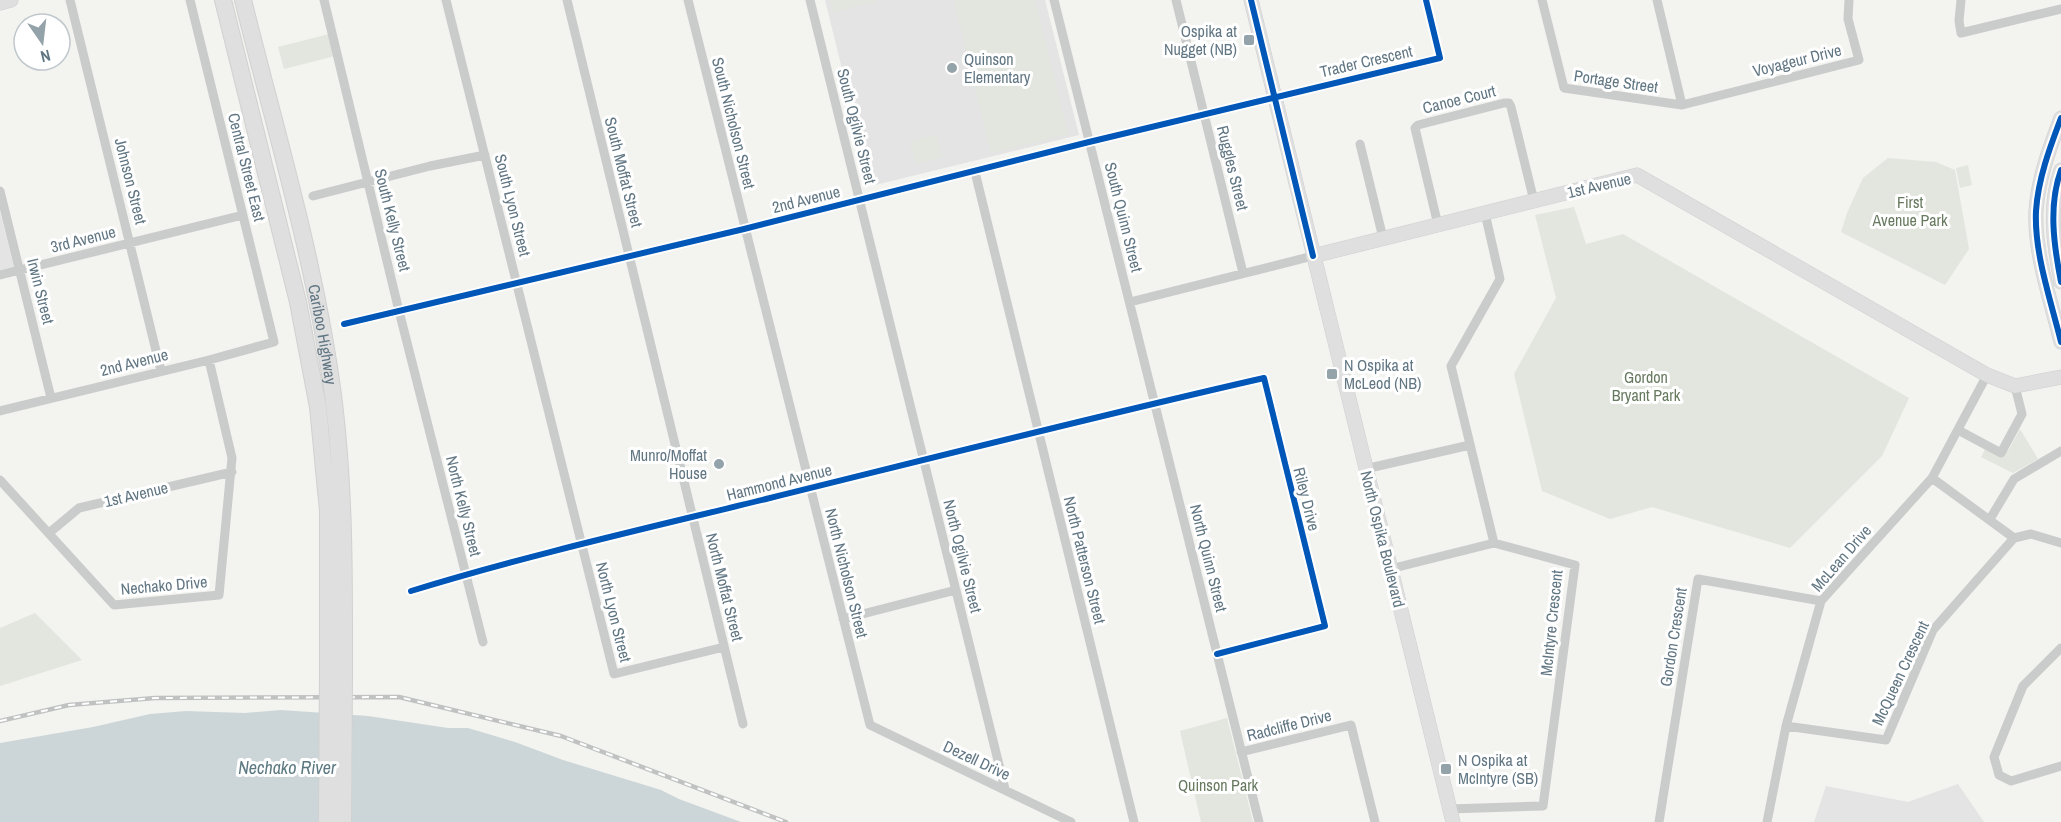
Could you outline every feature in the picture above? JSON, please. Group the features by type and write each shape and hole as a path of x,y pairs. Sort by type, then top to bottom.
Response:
{"highway":[{"name":"Cariboo Highway","path":"223,0 298,302 318,407 328,512 336,675"},
{"name":"Cariboo Highway","path":"243,0 302,235 334,403 344,546 336,675"},
{"path":"250,0 264,59 270,110"},
{"path":"327,822 336,675"},
{"path":"336,675 343,822"}],"street":[{"path":"0,3 11,0"},
{"name":"Johnson Street","path":"70,0 161,371"},
{"name":"Central Street East","path":"190,0 274,342"},
{"name":"South Kelly Street","path":"324,0 433,446"},
{"name":"South Lyon Street","path":"446,0 550,418"},
{"name":"South Moffat Street","path":"567,0 661,387"},
{"name":"South Nicholson Street","path":"688,0 778,358"},
{"name":"South Ogilvie Street","path":"810,0 892,330"},
{"name":"South Quinn Street","path":"1054,0 1130,302"},
{"name":"Ruggles Street","path":"1176,0 1243,273"},
{"name":"North Ospika Boulevard","path":"1251,0 1451,816"},
{"name":"Trader Crescent","path":"1274,97 1440,58 1426,0"},
{"name":"Portage Street","path":"1542,0 1564,88 1682,105"},
{"path":"1657,0 1682,105"},
{"name":"Voyageur Drive","path":"1682,105 1858,60 1848,19 1849,0"},
{"path":"1961,0 1959,21 1961,33 2061,9"},
{"name":"2nd Avenue","path":"344,324 744,229 1274,97"},
{"name":"Canoe Court","path":"1438,225 1415,128 1418,125 1504,103 1509,103 1511,107 1534,201"},
{"path":"2061,118 2040,183 2036,212 2038,247 2061,342"},
{"path":"1360,144 1383,238"},
{"path":"313,196 485,155"},
{"path":"2060,276 2053,242 2057,182 2061,170"},
{"name":"North Patterson Street","path":"975,172 1134,822"},
{"name":"1st Avenue","path":"1130,302 1637,175 1987,375 2015,386"},
{"name":"Irwin Street","path":"0,191 51,398"},
{"path":"1390,569 1494,543 1451,366 1500,279 1485,213"},
{"name":"3rd Avenue","path":"0,275 243,215"},
{"name":"North Quinn Street","path":"1130,302 1259,822"},
{"name":"North Ogilvie Street","path":"892,330 1005,789"},
{"name":"2nd Avenue","path":"0,411 274,342"},
{"name":"North Nicholson Street","path":"778,358 870,725"},
{"name":"Nechako Drive","path":"0,480 114,605 219,595 232,458 209,360"},
{"name":"McLean Drive","path":"1767,822 1786,726 1821,601 1932,478 1987,375"},
{"path":"1958,430 2001,453 2022,414 2015,386 2061,377"},
{"name":"Riley Drive","path":"1155,403 1263,378 1325,626 1217,654"},
{"name":"North Moffat Street","path":"661,387 743,724"},
{"name":"Hammond Avenue","path":"411,591 466,574 1155,403"},
{"name":"North Lyon Street","path":"550,418 614,674 724,647"},
{"path":"1365,469 1470,445"},
{"name":"North Kelly Street","path":"433,446 483,642"},
{"path":"1990,519 2014,479 2061,451"},
{"name":"1st Avenue","path":"49,534 79,508 231,472"},
{"path":"1932,478 2014,538 2031,534 2061,543"},
{"name":"McQueen Crescent","path":"1786,726 1886,740 1933,630 2014,538"},
{"name":"McIntyre Crescent","path":"1451,816 1544,806 1575,565 1494,543"},
{"name":"Gordon Crescent","path":"1659,822 1698,579 1821,601"},
{"path":"843,620 956,590"},
{"path":"2061,648 2023,686 1994,757 1999,775 2011,782 2061,766"},
{"name":"Radcliffe Drive","path":"1241,752 1351,724 1375,822"},
{"name":"Dezell Drive","path":"870,725 1071,822"}],"shaded area":[{"name":"Quinson Elementary","path":"825,0 1045,0 1079,135 871,186"},
{"path":"0,212 14,267 0,270"},
{"path":"1958,784 1984,822 1814,822 1826,786 1908,802"}],"green space":[{"path":"830,0 877,0 877,1 833,12"},
{"path":"954,0 1035,0 1068,134 991,153"},
{"path":"329,34 335,56 284,69 278,47"},
{"path":"936,135 942,157 915,164 910,142"},
{"name":"First Avenue Park","path":"1888,158 1936,162 1955,170 1969,249 1945,285 1841,232 1863,178"},
{"path":"1968,165 1972,185 1960,188 1956,168"},
{"name":"Gordon Bryant Park","path":"1574,207 1586,244 1623,234 1909,398 1882,456 1790,548 1652,507 1610,519 1542,491 1514,374 1556,298 1535,215"},
{"path":"2020,429 2038,459 2013,473 1981,457 1985,449 2004,453 2008,451"},
{"path":"35,613 82,660 0,686 0,628"},
{"name":"Quinson Park","path":"1227,718 1253,822 1201,822 1180,731"}],"water":[{"name":"Nechako River","path":"281,710 368,716 448,728 468,728 661,790 741,822 0,822 0,743 93,727 150,714 186,711 245,713"}],"railway":[{"path":"0,721 69,705 155,698 399,697 561,736 786,822"}],"cycle path":[{"path":"1251,0 1313,256"},
{"path":"344,324 744,229 1089,142 1440,58 1426,0"},
{"path":"2061,118 2042,175 2036,211 2040,260 2061,342"},
{"path":"2061,170 2053,212 2054,240 2061,282"},
{"path":"411,591 588,542 1264,378 1325,626 1217,654"}],"place":[{"name":"Ospika at Nugget (NB)","path":"1249,40"},
{"name":"Quinson Elementary","path":"952,68"},
{"name":"N Ospika at McLeod (NB)","path":"1332,374"},
{"name":"Munro/Moffat House","path":"719,464"},
{"name":"N Ospika at McIntyre (SB)","path":"1446,769"}]}
